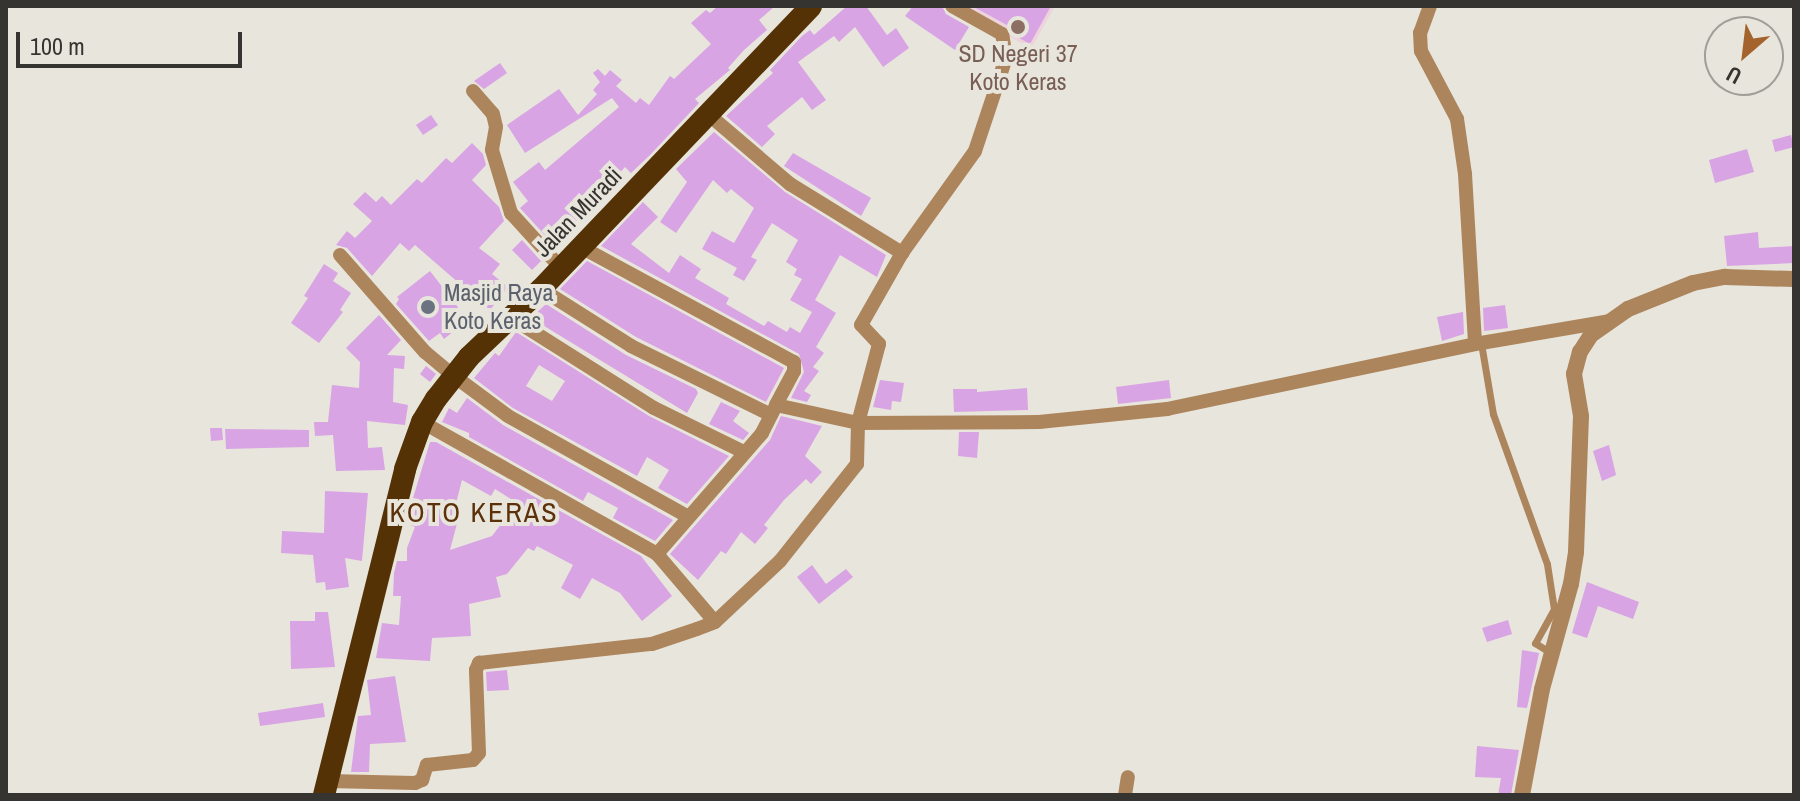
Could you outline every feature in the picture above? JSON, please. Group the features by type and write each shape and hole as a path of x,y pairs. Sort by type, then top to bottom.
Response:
{"highway":[{"name":"Jalan Muradi","path":"326,788 405,469 422,422 454,376 811,6"}],"street":[{"path":"326,788 415,783 422,780 426,765 475,759 479,753 479,663 652,644 715,622 780,561 857,464 858,423 879,344 861,325 902,253 975,151 1006,58 1002,34 952,6"},
{"path":"1430,6 1420,33 1421,51 1457,119 1465,174 1478,343"},
{"path":"473,91 496,122 492,150 511,213 561,268"},
{"path":"708,114 790,184 902,253"},
{"path":"581,247 794,362 794,371 762,433 657,554"},
{"path":"340,255 425,352 454,376 508,416 687,516"},
{"path":"1522,795 1576,552 1581,416 1574,374 1580,352 1591,335 1628,309 1693,283 1725,277 1794,279"},
{"path":"541,289 631,346 773,410 858,423 1039,422 1167,409 1478,343 1609,321"},
{"path":"510,317 654,408 744,452"},
{"path":"422,422 657,554 715,622"},
{"path":"1125,795 1128,777"}],"lane":[{"path":"1478,343 1493,414 1547,564 1554,609 1535,643 1552,653"}],"shaded area":[{"name":"SD Negeri 37 Koto Keras","path":"957,6 1055,6 1031,49"}],"building":[{"path":"718,6 775,6 759,20 767,30 744,50 728,68 730,70 695,99 699,103 631,173 625,167 596,198 598,201 552,243 520,208 528,201 513,182 539,162 545,170 619,107 612,98 525,153 507,125 559,89 578,115 597,94 593,90 600,82 593,73 598,69 605,76 610,70 622,80 616,86 636,103 640,98 649,105 670,76 674,79 711,44 691,23 706,10 710,13"},
{"path":"847,6 866,6 887,35 896,28 909,48 883,67 855,27 839,42 834,36 798,62 826,100 812,110 802,97 767,126 775,134 762,147 726,116 773,73 770,70 802,36 810,30 814,35"},
{"path":"913,6 942,6 946,14 969,27 955,50 905,16"},
{"name":"SD Negeri 37 Koto Keras","path":"972,6 1051,6 1030,44 1012,34 1007,25"},
{"path":"500,63 507,73 484,89 474,81"},
{"path":"431,115 438,125 423,135 416,125"},
{"path":"714,132 785,192 886,255 877,277 840,255 815,300 836,313 816,347 824,353 813,367 819,371 804,391 811,395 807,402 791,398 804,372 799,354 601,246 643,202 658,217 631,244 669,273 680,255 701,269 695,278 729,298 726,304 764,326 768,321 787,332 790,327 800,333 812,312 790,300 802,279 794,275 797,269 786,262 798,240 772,223 751,257 757,260 744,281 733,275 737,268 702,249 712,231 734,243 754,208 731,189 727,193 713,180 676,233 660,222 687,182 676,169"},
{"path":"1791,135 1794,147 1775,152 1772,140"},
{"path":"472,143 483,154 486,165 472,180 499,207 504,221 479,248 500,264 492,274 508,287 490,310 415,245 409,251 400,243 372,276 347,248 336,245 347,231 355,238 372,221 353,204 365,192 376,202 382,196 391,205 417,179 422,183 446,158 452,163"},
{"path":"1747,149 1754,172 1715,183 1709,160"},
{"path":"793,153 871,198 861,216 784,166"},
{"path":"1758,232 1759,248 1794,246 1794,263 1727,266 1724,236"},
{"path":"522,240 541,261 532,270 512,250"},
{"path":"587,261 784,368 766,402 636,337 560,289"},
{"path":"324,264 338,273 333,281 351,293 340,310 343,312 319,343 291,323 308,298 304,296"},
{"name":"Masjid Raya Koto Keras","path":"430,271 464,315 450,325 454,331 444,339 440,333 429,341 396,304 397,297"},
{"path":"546,304 626,355 696,389 698,393 687,413 531,318"},
{"path":"1505,305 1508,328 1484,331 1483,308"},
{"path":"1463,312 1464,334 1442,341 1437,317"},
{"path":"379,315 401,340 387,355 405,356 404,369 394,368 393,402 408,405 405,425 367,421 368,448 382,447 385,470 336,471 333,435 315,436 314,422 328,422 332,385 359,388 360,362 346,348"},
{"path":"516,332 649,416 729,456 687,504 658,488 669,470 647,457 637,476 513,408 474,378 495,353 499,356","holes":["539,365 565,381 552,401 526,386"]},
{"path":"426,366 436,374 430,382 420,374"},
{"path":"880,380 904,383 901,402 892,401 891,410 873,407"},
{"path":"1169,380 1171,398 1118,404 1116,387"},
{"path":"1027,388 1028,410 954,412 953,389 977,389 977,392"},
{"path":"467,398 503,425 673,520 655,541 613,518 618,508 588,492 583,501 469,437 469,433 442,422 449,408 457,413"},
{"path":"721,402 740,411 733,421 749,433 743,440 709,424"},
{"path":"781,416 822,426 805,456 822,472 811,484 806,479 784,500 764,525 768,528 755,544 741,532 726,554 721,551 698,580 670,554 770,440"},
{"path":"210,428 222,428 223,440 211,441"},
{"path":"225,429 309,430 309,447 226,449"},
{"path":"959,432 979,432 977,458 958,456"},
{"path":"430,442 436,442 641,556 672,596 642,621 620,593 592,578 580,599 561,588 573,565 537,546 534,551 528,548 507,574 496,577 501,597 469,604 471,636 432,638 430,661 376,658 382,623 399,625 401,596 393,596 394,573 397,561 407,561 407,548 415,527 410,525 419,499 413,498","holes":["462,480 491,496 495,489 517,503 492,536 450,550 459,516 453,515"]},
{"path":"1609,445 1616,475 1602,481 1593,451"},
{"path":"325,491 368,493 362,561 345,558 349,587 326,590 325,582 316,583 313,555 281,553 282,531 324,533"},
{"path":"812,565 826,584 846,569 853,577 819,604 797,577"},
{"path":"1587,582 1639,602 1633,619 1598,606 1587,638 1572,633"},
{"path":"315,612 328,612 335,667 291,669 290,621 315,621"},
{"path":"1508,620 1512,634 1487,642 1482,628"},
{"path":"1522,650 1539,653 1527,708 1517,707"},
{"path":"507,670 509,690 487,691 486,672"},
{"path":"395,676 406,742 370,744 369,772 351,772 358,716 371,715 367,680"},
{"path":"323,703 325,717 260,726 258,713"},
{"path":"1477,746 1519,750 1511,795 1498,795 1501,778 1475,777"}],"place":[{"name":"SD Negeri 37 Koto Keras","path":"1018,27"},
{"name":"Masjid Raya Koto Keras","path":"428,307"}],"district":[{"name":"KOTO KERAS","path":"474,512"}]}
